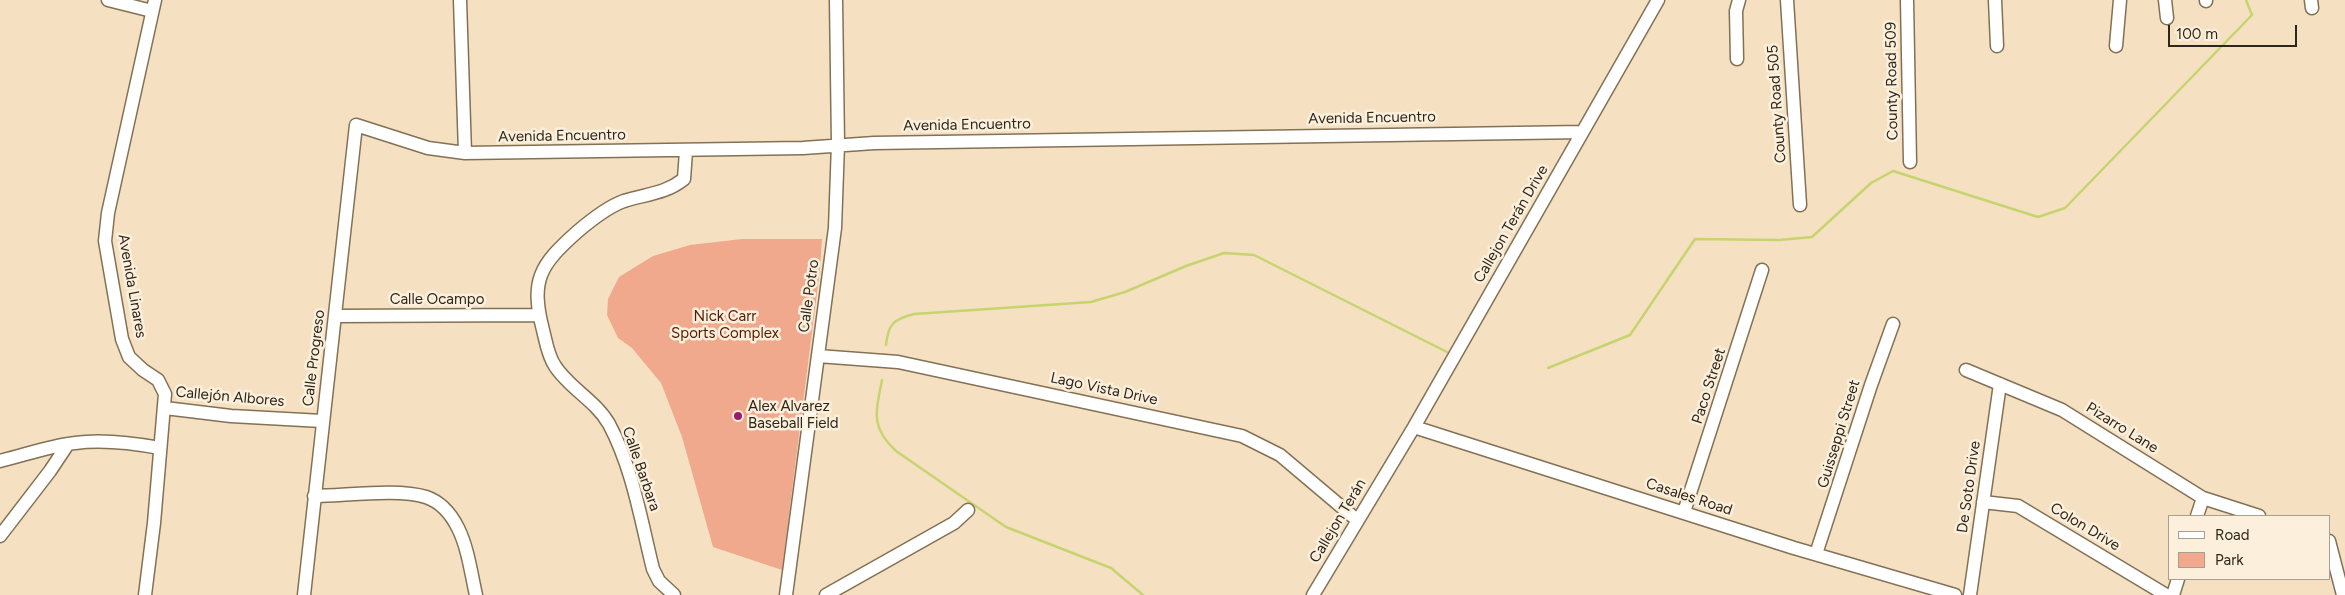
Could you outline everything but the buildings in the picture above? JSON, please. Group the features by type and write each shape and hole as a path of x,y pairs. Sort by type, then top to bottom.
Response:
{"street":[{"path":"108,0 153,6"},
{"path":"460,0 465,153"},
{"name":"Calle Potro","path":"786,595 835,228 838,144 836,0"},
{"name":"Callejon Terán Drive","path":"1391,463 1658,0"},
{"path":"1737,59 1736,11 1739,0"},
{"name":"County Road 505","path":"1787,0 1800,205"},
{"name":"County Road 509","path":"1907,0 1910,162"},
{"path":"1995,0 1997,46"},
{"path":"2116,46 2120,0"},
{"path":"2165,0 2167,18"},
{"name":"Avenida Linares","path":"145,595 154,523 165,394 158,380 129,357 122,339 105,241 108,213 153,6"},
{"name":"Avenida Encuentro","path":"356,126 428,148 465,153 686,151 803,148 838,144 1582,132"},
{"name":"Calle Progreso","path":"304,595 322,421 336,316 344,216 356,126"},
{"name":"Calle Barbara","path":"674,595 659,581 653,569 633,485 614,435 599,411 555,366 539,315 539,276 547,262 601,213 624,201 661,193 674,187 684,179 686,151"},
{"name":"Paco Street","path":"1684,512 1762,270"},
{"name":"Calle Ocampo","path":"336,316 539,315"},
{"name":"Guisseppi Street","path":"1816,554 1893,324"},
{"name":"Lago Vista Drive","path":"818,356 898,362 1242,436 1280,455 1357,520"},
{"name":"Pizarro Lane","path":"1966,370 2062,410 2203,498 2256,515"},
{"name":"De Soto Drive","path":"1970,595 2000,384"},
{"name":"Callejón Albores","path":"165,408 231,416 322,421"},
{"name":"Casales Road","path":"1414,426 1816,554 1955,595"},
{"path":"0,461 68,444 113,442 160,448"},
{"path":"0,536 50,471 68,444"},
{"name":"Callejon Terán","path":"1313,595 1391,463"},
{"path":"314,496 409,494 425,496 439,503 449,513 458,528 476,595"},
{"path":"2197,515 2203,498"},
{"name":"Colon Drive","path":"1983,502 2018,506 2166,595"},
{"path":"826,595 954,523 968,510"},
{"path":"2330,545 2344,595"},
{"path":"2173,595 2178,580"}],"green space":[{"name":"Nick Carr Sports Complex","path":"742,239 822,239 820,269 782,570 713,547 682,437 661,383 632,348 618,338 607,315 608,299 619,277 653,256 690,245"}],"waterway":[{"path":"1548,368 1630,335 1695,239 1779,240 1812,237 1871,183 1893,171 2038,217 2065,208 2252,15 2246,0"},
{"path":"886,345 888,332 893,323 914,314 1091,302 1125,292 1186,266 1224,253 1254,255 1447,352"},
{"path":"882,380 877,419 882,434 896,451 1006,527 1111,568 1143,595"}],"place":[{"name":"Alex Alvarez Baseball Field","path":"738,416"}]}
